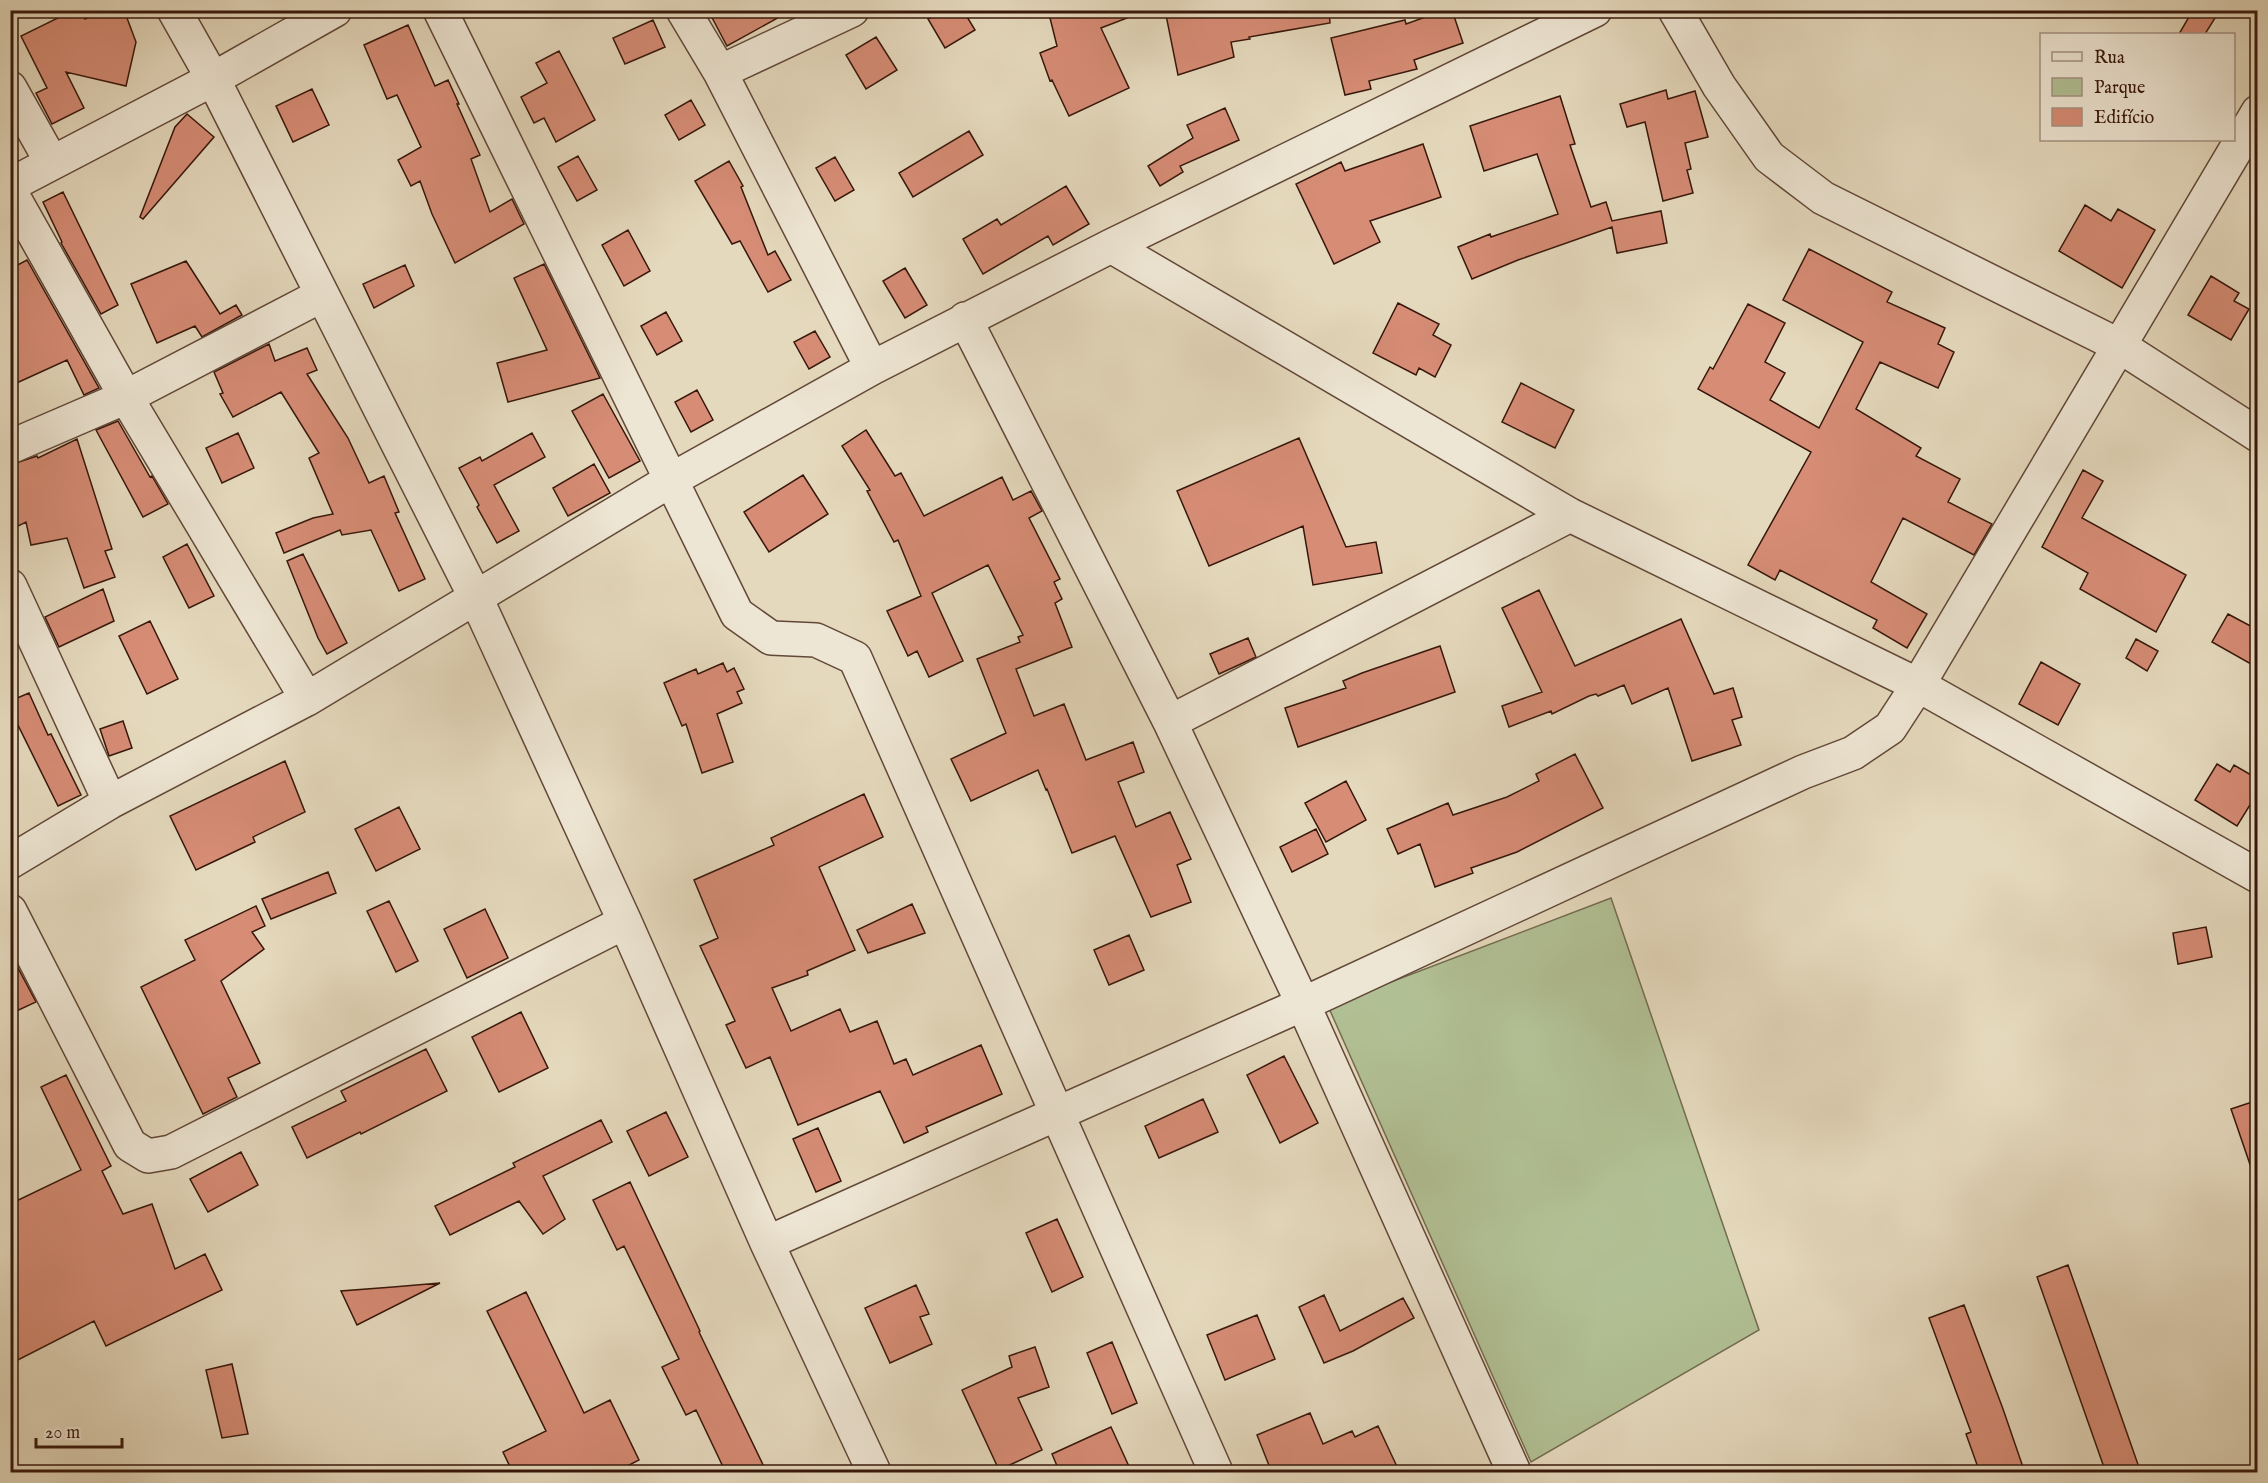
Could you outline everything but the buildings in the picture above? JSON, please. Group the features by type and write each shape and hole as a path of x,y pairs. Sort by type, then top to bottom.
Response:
{"street":[{"path":"174,10 213,79 476,598 626,922 767,1243 874,1473"},
{"path":"10,185 213,79 335,10"},
{"path":"440,10 737,614 771,638 816,640 855,658 1216,1473"},
{"path":"683,10 720,72 872,368"},
{"path":"720,72 852,10"},
{"path":"10,862 110,802 307,699 671,480 872,368 1111,246 1595,10"},
{"path":"1675,10 1719,86 1769,157 1823,198 2118,345 2258,435"},
{"path":"10,88 52,163"},
{"path":"767,1243 1303,1004 1803,772 1853,753 1890,728 1918,685 2258,112"},
{"path":"10,191 126,397 307,699"},
{"path":"1111,246 1570,515 1918,685 2257,876"},
{"path":"10,447 126,397 322,295"},
{"path":"965,319 1170,722 1303,1004 1514,1473"},
{"path":"1170,722 1570,515"},
{"path":"10,586 110,802"},
{"path":"10,911 130,1145 148,1156 171,1152 626,922"}],"green space":[{"path":"1611,898 1759,1330 1531,1462 1328,1006"}]}
